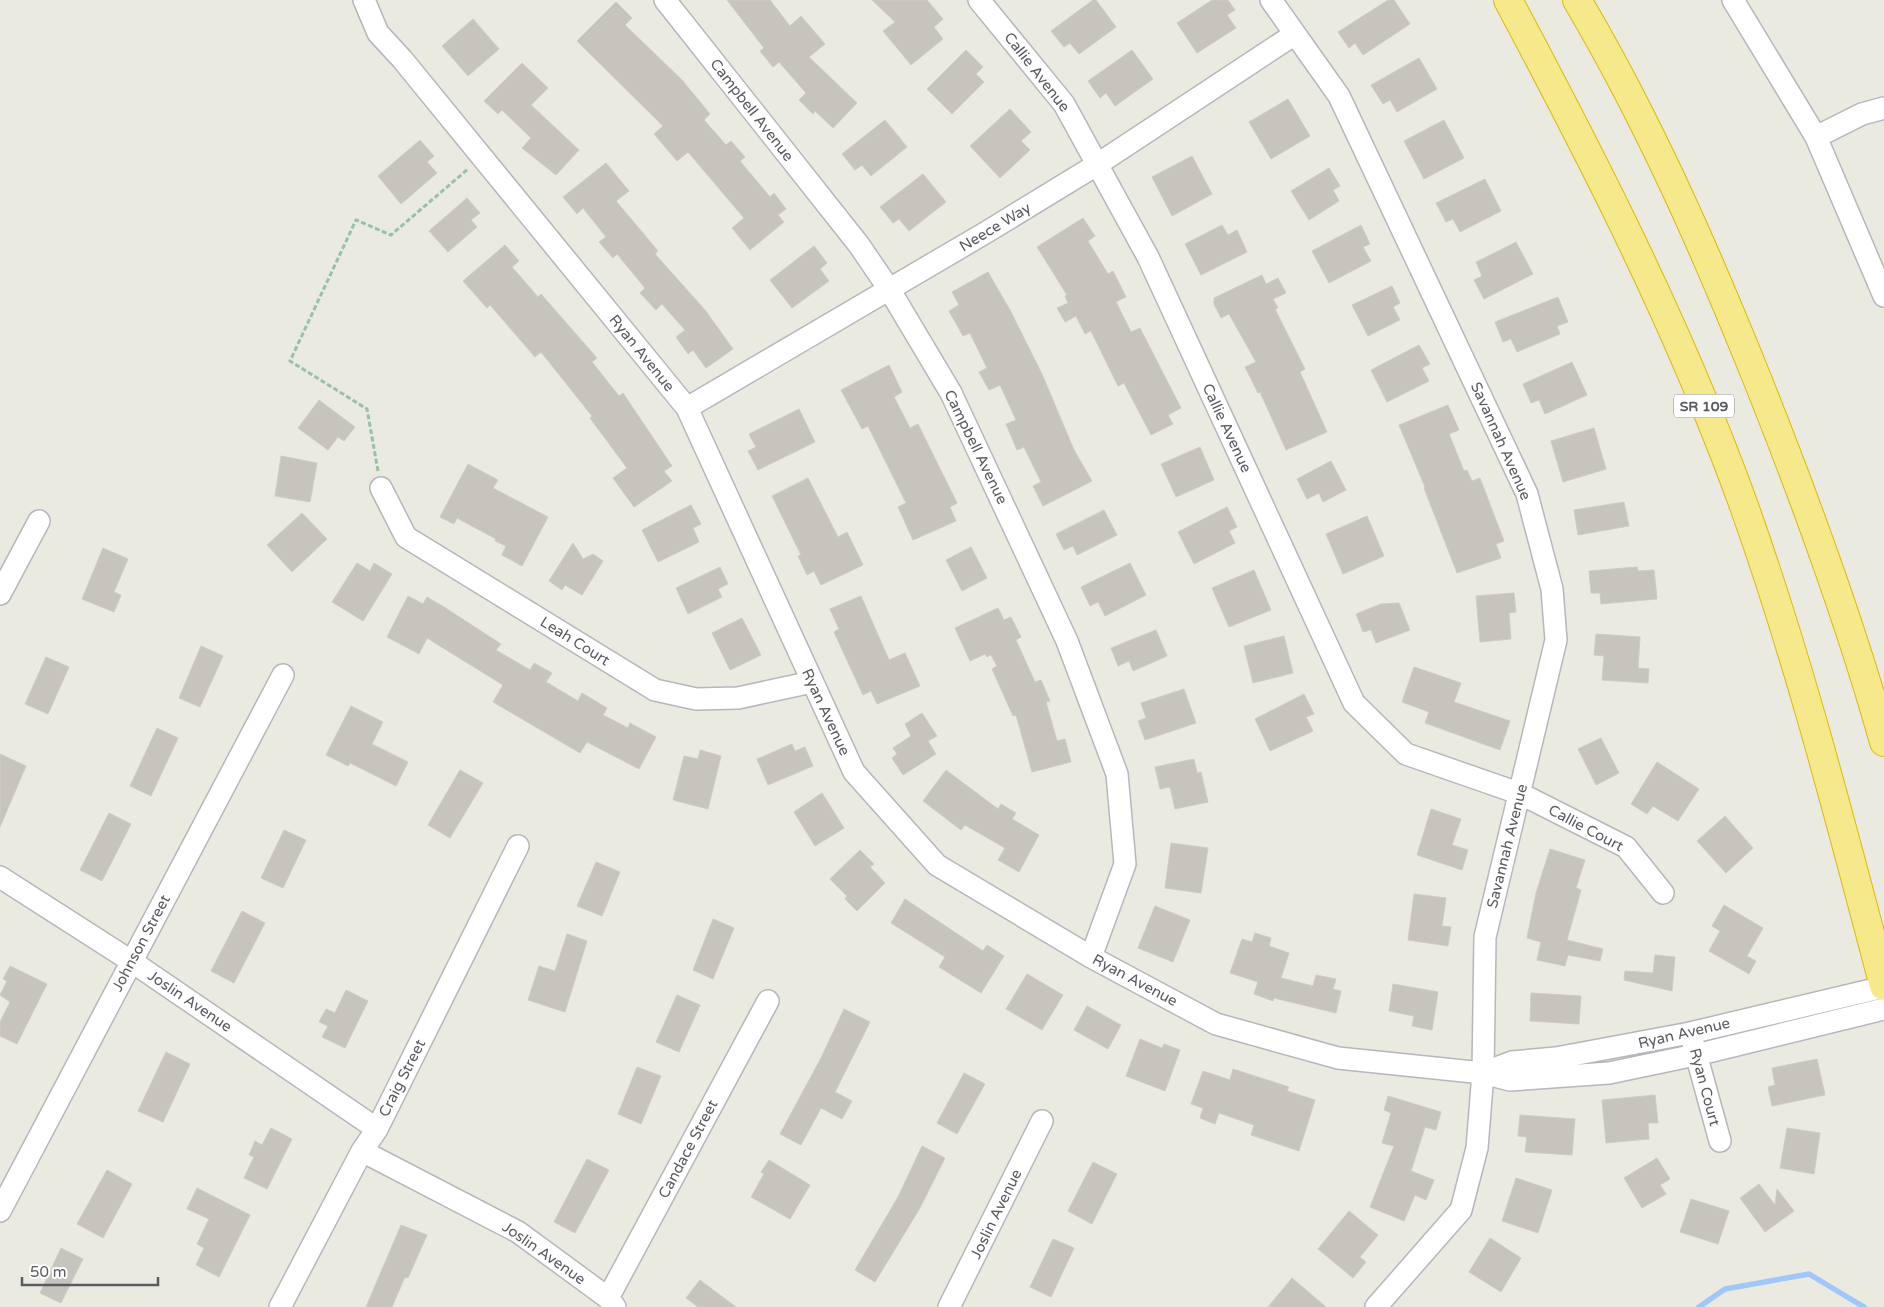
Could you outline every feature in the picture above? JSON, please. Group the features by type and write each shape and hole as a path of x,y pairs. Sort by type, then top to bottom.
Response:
{"highway":[{"name":"SR 109","path":"1508,0 1594,161 1639,254 1692,373 1743,504 1784,624 1821,746 1884,986"},
{"path":"1577,0 1611,58 1680,199 1738,332 1823,548 1850,628 1884,742"}],"street":[{"name":"Ryan Avenue","path":"364,0 378,33 402,59 687,408 854,772 936,865 1092,957 1216,1024 1338,1058 1483,1073 1510,1080 1609,1073 1696,1055 1884,1009"},
{"name":"Campbell Avenue","path":"665,0 859,246 890,290 951,392 1067,642 1117,774 1125,864 1092,957"},
{"name":"Callie Avenue","path":"979,0 1064,104 1148,257 1354,703 1406,754 1521,794"},
{"name":"Savannah Avenue","path":"1271,0 1339,96 1527,494 1552,589 1556,640 1521,794 1485,937 1483,1073 1477,1148 1462,1210 1376,1307"},
{"path":"1733,0 1816,137 1884,296"},
{"name":"Neece Way","path":"687,408 890,290 1098,164 1295,34"},
{"path":"1816,137 1862,114 1884,108"},
{"name":"Leah Court","path":"381,488 406,537 655,690 696,699 738,698 812,682"},
{"path":"0,594 39,521"},
{"name":"Johnson Street","path":"0,1211 283,675"},
{"name":"Callie Court","path":"1521,794 1626,847 1662,893"},
{"name":"Craig Street","path":"280,1307 362,1151 376,1129 518,846"},
{"name":"Joslin Avenue","path":"0,878 131,961 376,1129"},
{"name":"Ryan Avenue","path":"1483,1073 1512,1062 1556,1058 1690,1033 1884,986"},
{"name":"Candace Street","path":"611,1302 768,1001"},
{"name":"Ryan Court","path":"1690,1033 1720,1142"},
{"name":"Joslin Avenue","path":"949,1307 1042,1121"},
{"name":"Joslin Avenue","path":"362,1151 518,1232 611,1302"}],"path":[{"path":"381,488 367,409 290,361 356,220 391,235 482,157"}],"building":[{"path":"727,0 770,0 790,26 801,16 825,44 809,57 857,103 833,128 815,111 813,114 799,100 806,93 779,62 773,67 760,51 764,48"},
{"path":"872,0 927,0 943,19 934,27 943,39 911,65 883,31 895,22"},
{"path":"1093,0 1096,0 1116,27 1079,54 1070,43 1064,47 1051,31"},
{"path":"1212,0 1228,0 1235,10 1227,15 1236,28 1197,53 1177,23"},
{"path":"1388,0 1394,0 1410,24 1363,55 1355,43 1349,48 1338,32"},
{"path":"616,2 632,18 625,25 682,80 710,114 704,120 726,145 731,141 745,157 740,161 770,197 774,193 786,209 778,215 784,222 750,250 732,228 744,218 688,152 677,161 654,134 663,126 577,41"},
{"path":"473,19 499,49 468,76 442,46"},
{"path":"966,50 983,67 976,74 984,82 952,114 927,89"},
{"path":"1132,50 1153,79 1115,106 1106,93 1100,98 1088,81"},
{"path":"1419,58 1437,89 1397,112 1390,100 1383,104 1371,85"},
{"path":"522,63 548,88 531,105 579,150 556,175 522,148 531,138 502,110 498,114 484,101"},
{"path":"1288,99 1310,136 1271,159 1249,122"},
{"path":"1010,109 1031,132 1021,141 1030,150 1000,178 970,146"},
{"path":"885,120 907,147 871,176 862,165 855,170 842,154"},
{"path":"1444,120 1464,158 1424,179 1404,141"},
{"path":"420,140 434,156 427,162 437,173 401,204 378,176"},
{"path":"1192,156 1212,194 1172,216 1152,177"},
{"path":"606,163 629,191 616,201 658,251 655,254 705,310 733,349 706,368 693,350 688,354 676,337 685,330 662,304 656,310 640,293 645,288 617,254 613,258 599,242 606,237 583,208 577,214 563,197"},
{"path":"1329,168 1340,186 1333,190 1339,201 1309,220 1291,191"},
{"path":"923,174 946,202 909,231 899,219 893,223 880,207"},
{"path":"1485,179 1501,211 1460,232 1453,219 1446,222 1436,203"},
{"path":"467,198 480,213 471,220 477,227 448,252 429,231"},
{"path":"1083,218 1095,236 1088,241 1108,274 1113,271 1126,297 1116,302 1131,332 1140,328 1181,408 1168,415 1173,424 1151,435 1124,383 1118,386 1091,331 1085,334 1076,316 1065,322 1057,308 1068,303 1065,296 1067,295 1037,247"},
{"path":"1222,225 1228,235 1237,230 1247,252 1201,275 1185,244"},
{"path":"1361,225 1370,244 1363,247 1371,261 1329,283 1312,251"},
{"path":"1516,242 1533,274 1484,299 1474,280 1482,276 1476,262"},
{"path":"505,245 519,261 512,267 538,297 541,294 597,358 592,362 619,396 623,393 672,466 664,471 672,481 634,507 613,478 627,468 590,418 592,416 541,352 535,357 490,305 487,308 463,281"},
{"path":"814,246 827,263 820,269 829,281 792,308 770,280"},
{"path":"988,272 1010,310 1042,374 1074,450 1092,481 1043,506 1033,486 1041,482 1024,447 1017,450 1006,424 1016,420 1000,385 989,390 979,372 987,368 970,333 963,336 949,311 959,305 952,292"},
{"path":"1262,275 1266,284 1278,278 1286,293 1273,299 1278,308 1275,309 1305,369 1300,372 1327,432 1286,450 1260,392 1258,393 1245,367 1256,362 1229,314 1221,318 1214,304 1214,298"},
{"path":"1392,286 1400,303 1393,307 1400,320 1368,336 1352,305"},
{"path":"1558,297 1568,322 1557,326 1560,334 1517,352 1511,339 1503,342 1495,322"},
{"path":"1419,345 1430,364 1422,368 1429,381 1387,402 1371,370"},
{"path":"1572,362 1587,395 1545,414 1539,400 1531,403 1523,384"},
{"path":"889,365 902,392 894,397 910,428 918,424 957,503 950,507 956,521 913,540 898,507 906,503 868,426 862,429 841,390"},
{"path":"319,400 355,427 344,441 338,437 328,450 298,428"},
{"path":"1448,405 1459,430 1449,434 1464,471 1467,470 1472,481 1480,478 1504,541 1496,544 1501,558 1457,573 1425,487 1399,425"},
{"path":"799,409 815,442 758,470 748,451 756,447 749,434"},
{"path":"1594,428 1606,469 1563,482 1551,441"},
{"path":"1200,447 1214,480 1176,497 1161,464"},
{"path":"281,456 317,463 310,502 275,496"},
{"path":"1331,461 1346,490 1323,502 1319,493 1307,499 1297,479"},
{"path":"468,464 498,480 493,488 548,517 522,566 502,555 506,546 495,541 496,539 457,518 454,524 440,517"},
{"path":"808,478 838,537 847,532 863,565 821,585 814,571 807,575 798,556 801,555 772,496"},
{"path":"1624,502 1629,526 1578,535 1574,510"},
{"path":"691,505 701,524 693,528 699,542 658,562 642,530"},
{"path":"1227,507 1237,527 1229,531 1235,543 1194,564 1178,532"},
{"path":"1104,510 1117,535 1077,555 1073,546 1064,550 1056,534"},
{"path":"302,513 327,539 292,572 267,545"},
{"path":"1367,516 1384,556 1343,574 1326,534"},
{"path":"573,543 583,559 593,554 603,561 582,595 565,585 562,590 549,581"},
{"path":"971,547 987,578 962,591 946,560"},
{"path":"103,548 128,559 114,592 121,595 114,612 82,599"},
{"path":"357,563 370,571 374,563 392,574 363,621 332,602"},
{"path":"1130,563 1146,595 1105,616 1098,602 1090,606 1081,587"},
{"path":"720,567 728,584 718,589 722,597 688,614 676,588"},
{"path":"1637,567 1638,571 1654,570 1657,599 1601,604 1600,593 1591,593 1589,571"},
{"path":"1254,570 1271,610 1229,627 1212,588"},
{"path":"1514,593 1516,612 1509,613 1511,639 1480,642 1476,596"},
{"path":"408,596 423,604 427,597 501,644 496,650 530,670 534,663 552,673 546,682 578,701 582,693 607,708 603,715 628,728 630,723 656,737 639,769 587,742 580,753 493,702 503,685 427,638 419,654 387,637"},
{"path":"861,596 889,660 905,653 920,686 877,704 871,691 863,695 834,632 839,629 830,609"},
{"path":"1399,603 1410,630 1376,643 1371,630 1363,632 1356,614 1381,604"},
{"path":"998,608 1004,620 1011,617 1021,637 1016,640 1035,682 1041,680 1050,701 1046,702 1057,741 1065,739 1071,762 1032,772 1016,715 1013,716 992,669 997,666 991,655 987,657 985,654 970,661 955,628"},
{"path":"742,618 761,655 730,670 712,633"},
{"path":"1156,630 1167,656 1133,671 1129,661 1118,666 1111,648"},
{"path":"1596,634 1640,637 1638,668 1649,669 1648,683 1602,680 1604,656 1594,655"},
{"path":"1284,636 1293,673 1253,683 1244,646"},
{"path":"201,646 223,656 200,707 179,698"},
{"path":"46,657 69,667 48,714 25,704"},
{"path":"1414,667 1461,683 1454,702 1510,721 1500,750 1425,723 1429,712 1402,702"},
{"path":"1184,689 1196,723 1145,740 1138,721 1146,718 1141,703"},
{"path":"1304,694 1314,714 1306,717 1313,731 1270,751 1255,719"},
{"path":"351,706 383,722 372,744 408,762 396,786 350,763 348,766 326,755"},
{"path":"922,713 937,736 928,741 936,754 903,775 892,758 897,754 893,748 911,736 905,724"},
{"path":"157,728 178,738 151,796 130,786"},
{"path":"1601,738 1619,773 1596,785 1578,749"},
{"path":"792,744 795,751 805,747 813,766 768,785 757,759"},
{"path":"700,750 721,756 708,809 673,800 684,756 698,759"},
{"path":"0,754 26,766 0,827"},
{"path":"1194,759 1197,773 1201,772 1208,802 1175,809 1170,787 1160,789 1155,767"},
{"path":"1657,762 1699,789 1678,821 1653,806 1647,814 1631,804"},
{"path":"460,770 483,783 450,838 428,825"},
{"path":"946,770 998,809 1001,804 1016,813 1012,819 1039,835 1019,872 998,860 1005,848 965,825 961,830 923,801"},
{"path":"822,793 844,828 815,846 794,812"},
{"path":"1431,809 1461,819 1452,845 1468,850 1462,870 1417,855"},
{"path":"109,813 131,824 102,881 80,870"},
{"path":"1725,816 1753,848 1726,873 1697,841"},
{"path":"284,830 306,840 283,888 261,878"},
{"path":"1171,843 1208,848 1201,893 1165,888"},
{"path":"1550,849 1585,860 1576,888 1581,890 1567,940 1603,949 1600,961 1568,955 1565,966 1537,960 1541,942 1527,938 1536,893"},
{"path":"860,850 874,864 870,867 885,883 857,911 845,899 847,896 830,879"},
{"path":"596,862 620,872 602,916 577,906"},
{"path":"1414,894 1446,898 1442,926 1451,927 1448,946 1408,940"},
{"path":"905,899 983,951 987,945 1004,956 981,993 939,967 945,957 891,923"},
{"path":"1724,905 1763,928 1747,956 1756,961 1749,974 1709,951 1720,931 1712,926"},
{"path":"1155,906 1190,920 1173,962 1138,948"},
{"path":"242,911 265,923 234,983 211,971"},
{"path":"713,919 734,928 713,979 693,970"},
{"path":"1255,933 1271,938 1269,946 1289,953 1281,978 1313,986 1316,975 1336,979 1333,989 1341,991 1336,1013 1274,998 1273,1001 1254,994 1258,982 1230,973 1242,939 1252,942"},
{"path":"567,934 587,941 565,1012 528,1000 539,966 555,971"},
{"path":"1655,955 1675,957 1672,991 1624,980 1625,971 1653,973"},
{"path":"10,966 47,984 17,1044 0,1036 0,1022 10,1002 0,995 7,981 3,979"},
{"path":"1027,974 1063,995 1042,1030 1006,1009"},
{"path":"1393,984 1438,992 1432,1030 1412,1026 1414,1016 1389,1011"},
{"path":"346,990 368,1001 345,1048 322,1037 328,1026 319,1022 326,1009 335,1013"},
{"path":"1531,993 1581,996 1579,1024 1530,1021"},
{"path":"677,995 700,1005 679,1052 656,1042"},
{"path":"1087,1006 1121,1025 1108,1049 1074,1030"},
{"path":"844,1009 870,1022 835,1092 852,1101 842,1119 821,1108 801,1145 780,1134 821,1058"},
{"path":"1140,1039 1162,1048 1164,1044 1180,1050 1165,1091 1126,1076"},
{"path":"166,1052 190,1064 163,1122 138,1111"},
{"path":"1817,1059 1825,1095 1772,1106 1768,1087 1775,1085 1772,1068"},
{"path":"637,1067 661,1076 641,1124 618,1114"},
{"path":"1233,1069 1289,1087 1287,1091 1315,1100 1299,1151 1251,1135 1254,1125 1219,1113 1215,1124 1200,1118 1203,1108 1191,1104 1203,1071 1230,1080"},
{"path":"964,1073 985,1084 957,1134 937,1123"},
{"path":"1655,1095 1658,1123 1648,1123 1649,1139 1606,1143 1602,1100"},
{"path":"1388,1096 1441,1112 1436,1130 1425,1127 1411,1171 1434,1180 1426,1200 1415,1195 1404,1221 1370,1207 1394,1146 1382,1143 1391,1113 1384,1110"},
{"path":"1520,1115 1575,1119 1572,1155 1525,1152 1527,1137 1518,1136"},
{"path":"271,1128 292,1139 267,1189 244,1178 254,1157 249,1155 255,1141 262,1145"},
{"path":"1787,1128 1820,1133 1814,1174 1780,1168"},
{"path":"922,1146 945,1158 920,1208 875,1282 855,1270 898,1197"},
{"path":"1657,1158 1670,1179 1660,1185 1666,1194 1642,1208 1624,1178"},
{"path":"587,1159 609,1170 575,1233 554,1222"},
{"path":"769,1160 810,1185 790,1219 751,1197 764,1174 761,1172"},
{"path":"1093,1162 1117,1174 1092,1224 1068,1211"},
{"path":"107,1170 132,1184 103,1238 77,1224"},
{"path":"1516,1178 1552,1190 1538,1233 1502,1221"},
{"path":"1759,1184 1775,1205 1777,1189 1794,1211 1765,1232 1740,1198"},
{"path":"197,1188 250,1215 219,1277 196,1265 204,1248 197,1244 209,1219 187,1209"},
{"path":"1691,1199 1729,1211 1718,1244 1680,1232"},
{"path":"1349,1211 1378,1235 1360,1257 1366,1262 1353,1278 1318,1249"},
{"path":"401,1225 427,1235 408,1278 405,1277 392,1307 366,1307"},
{"path":"1490,1238 1521,1258 1501,1292 1469,1272"},
{"path":"1053,1239 1074,1248 1051,1297 1030,1287"},
{"path":"61,1248 83,1259 61,1303 40,1293"},
{"path":"1292,1278 1326,1307 1268,1307"},
{"path":"700,1280 736,1307 698,1307 686,1298"}],"waterway":[{"path":"1699,1307 1725,1289 1809,1274 1864,1307"}]}
